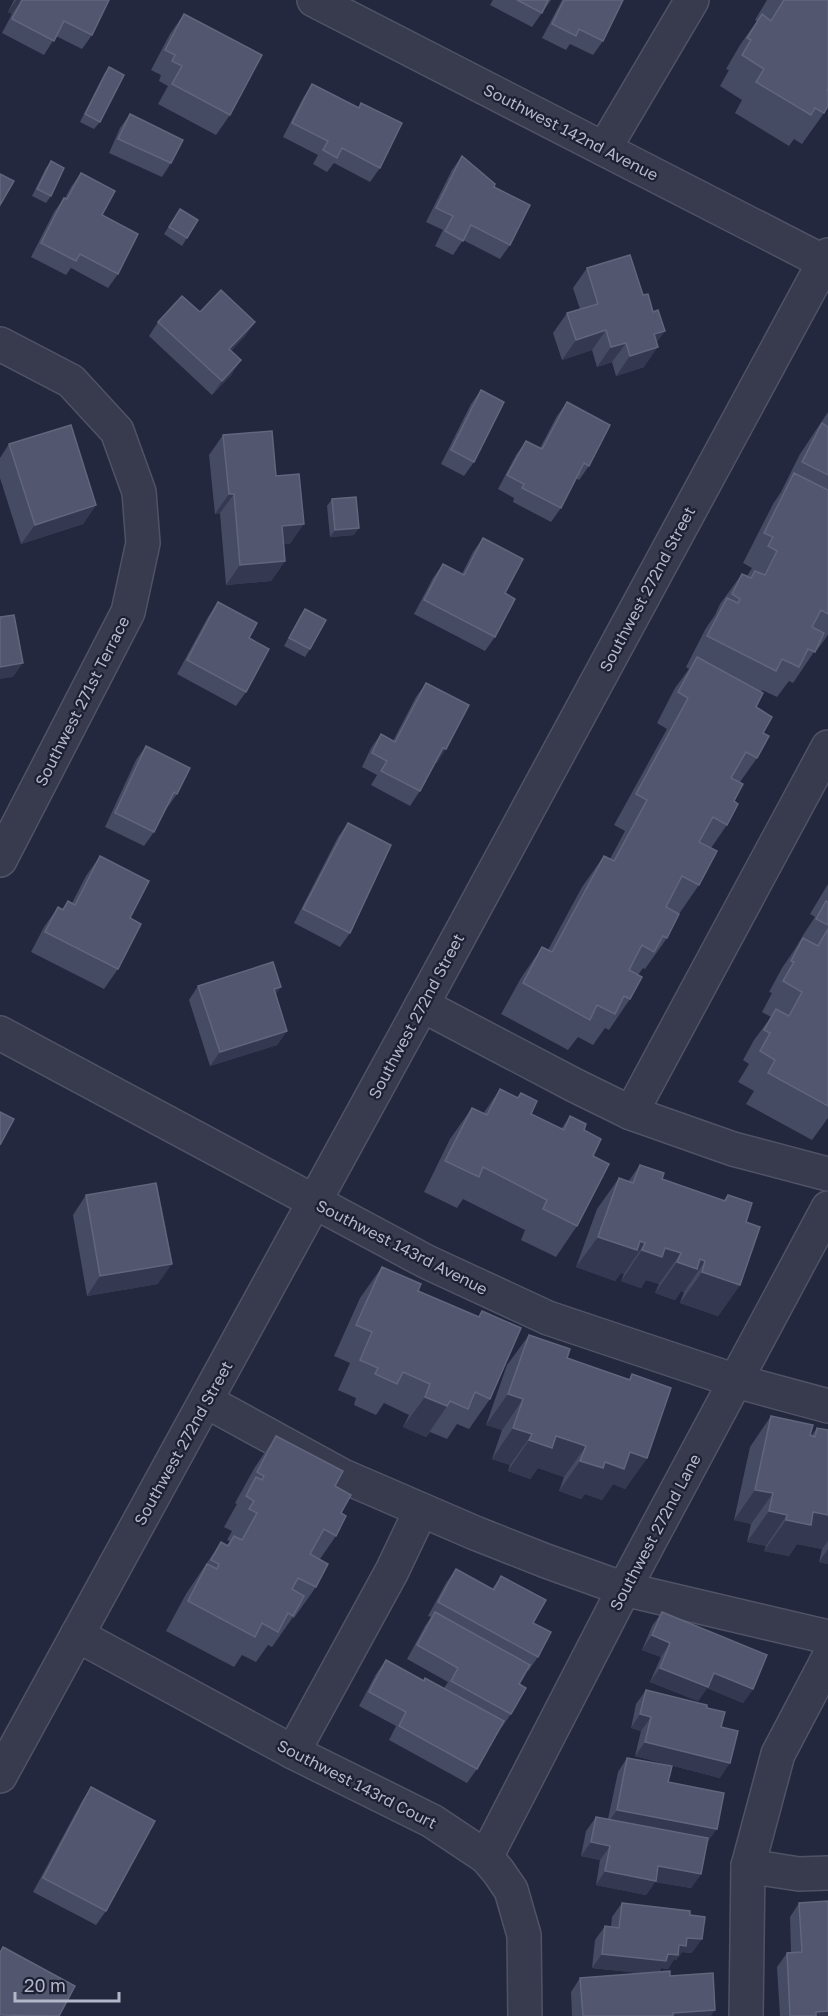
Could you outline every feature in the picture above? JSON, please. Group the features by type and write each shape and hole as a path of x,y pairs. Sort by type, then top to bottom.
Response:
{"street":[{"name":"Southwest 142nd Avenue","path":"314,0 604,149 827,260"},
{"path":"604,149 692,0"},
{"name":"Southwest 272nd Street","path":"0,1776 827,260"},
{"name":"Southwest 271st Terrace","path":"0,344 71,381 117,431 139,492 143,543 128,612 8,822 0,860"},
{"path":"631,1113 828,747"},
{"path":"422,1005 631,1113 733,1149 828,1174"},
{"name":"Southwest 143rd Avenue","path":"0,1033 427,1262 548,1318 735,1381 828,1406"},
{"name":"Southwest 272nd Lane","path":"486,1857 624,1589 828,1208"},
{"path":"206,1401 343,1476 546,1561 624,1589 828,1637"},
{"path":"293,1752 392,1571 422,1510"},
{"name":"Southwest 143rd Court","path":"77,1635 293,1752 432,1821 486,1857 511,1890 524,1935 525,2016"},
{"path":"746,2016 748,1866 778,1754 828,1659"},
{"path":"748,1866 800,1874 828,1872"}],"building":[{"path":"22,0 109,0 92,35 64,21 54,41 12,19"},
{"path":"517,0 548,0 542,13"},
{"path":"564,0 623,0 603,41 579,29 576,36 552,24"},
{"path":"784,0 828,0 828,106 824,113 815,108 811,115 756,82 764,69 742,55 751,40 747,38 762,14 771,21"},
{"path":"184,14 262,55 230,115 172,84 182,66 172,61 175,55 165,50"},
{"path":"109,67 124,75 100,122 85,114"},
{"path":"312,84 359,108 361,103 402,123 380,168 342,148 337,158 323,150 328,141 292,123"},
{"path":"130,114 183,140 171,163 118,139"},
{"path":"462,156 495,184 494,187 530,205 510,245 471,225 463,241 445,231 453,216 436,208"},
{"path":"51,161 64,168 51,196 37,189"},
{"path":"81,173 115,191 102,215 138,234 118,274 80,254 76,261 41,243 64,198 67,199"},
{"path":"0,174 14,181 0,205"},
{"path":"180,209 198,220 187,238 169,227"},
{"path":"630,255 643,295 648,294 653,312 658,310 665,331 654,334 658,347 630,356 626,343 611,347 606,330 576,340 567,313 598,304 587,268"},
{"path":"221,290 255,322 229,349 241,360 222,381 158,322 182,296 200,312"},
{"path":"481,390 504,402 474,462 451,450"},
{"path":"567,402 610,425 589,466 584,463 561,508 522,488 524,484 507,475 526,441 542,449"},
{"path":"822,423 828,427 828,475 802,462"},
{"path":"71,425 96,505 35,525 9,444"},
{"path":"272,431 276,476 299,474 304,524 282,526 285,561 240,565 234,494 229,494 223,435"},
{"path":"794,473 828,490 828,614 821,610 812,627 824,633 815,652 808,649 799,667 782,659 776,671 707,636 727,598 738,603 740,599 732,594 742,574 751,578 755,571 765,575 777,551 768,546 773,537 764,533"},
{"path":"356,497 359,528 335,530 332,499"},
{"path":"483,538 523,559 505,593 515,599 495,637 424,600 443,564 464,575"},
{"path":"218,602 257,623 249,638 269,649 246,692 187,660"},
{"path":"305,609 326,620 310,649 289,638"},
{"path":"14,615 23,663 0,667 0,617"},
{"path":"697,657 763,693 756,707 772,717 763,733 769,736 757,758 746,752 731,778 743,784 734,801 738,804 727,825 713,817 699,842 717,851 699,885 682,876 666,907 679,914 667,938 663,936 654,952 642,945 629,970 642,977 630,999 624,996 615,1014 597,1005 590,1020 523,983 542,947 552,952 604,856 614,861 647,800 636,794 688,698 678,692"},
{"path":"426,683 469,705 420,791 381,771 387,761 372,753 381,734 395,742"},
{"path":"146,746 190,768 177,794 174,792 154,832 115,813"},
{"path":"348,823 391,845 350,933 303,909"},
{"path":"100,856 149,881 130,918 141,924 118,969 45,932 58,907 63,910 68,901 75,905"},
{"path":"826,901 828,902 828,925 816,919"},
{"path":"828,929 828,1106 768,1073 775,1060 760,1051 770,1033 764,1030 776,1009 789,1016 802,992 783,981 794,962 791,961 803,938 818,946"},
{"path":"273,962 281,987 274,989 287,1031 220,1052 198,986"},
{"path":"500,1089 518,1098 521,1093 537,1101 531,1114 564,1130 570,1116 586,1124 584,1130 601,1139 593,1156 609,1164 577,1226 543,1209 547,1200 483,1167 479,1177 445,1161 472,1108 487,1115"},
{"path":"0,1112 14,1119 0,1145"},
{"path":"640,1165 664,1173 662,1179 725,1201 728,1195 752,1203 746,1222 760,1227 740,1285 702,1272 705,1261 700,1259 697,1269 677,1262 681,1253 665,1248 662,1257 642,1250 645,1243 640,1241 637,1250 598,1237 619,1178 633,1183"},
{"path":"156,1183 172,1264 100,1276 86,1195"},
{"path":"382,1267 421,1284 418,1291 479,1317 482,1311 521,1328 490,1399 475,1392 468,1409 450,1401 447,1406 425,1397 430,1384 403,1372 397,1384 375,1374 378,1368 360,1360 372,1332 356,1325"},
{"path":"529,1335 570,1349 567,1358 630,1380 632,1374 671,1388 647,1458 630,1452 624,1469 605,1462 603,1468 580,1461 586,1446 556,1436 552,1448 529,1440 532,1434 513,1428 523,1399 508,1394"},
{"path":"771,1416 813,1425 810,1435 815,1437 817,1428 828,1430 828,1515 813,1512 811,1525 786,1520 787,1515 769,1511 773,1493 755,1490"},
{"path":"276,1436 343,1471 335,1486 351,1495 341,1513 346,1516 336,1536 324,1529 310,1554 328,1564 316,1587 298,1578 292,1589 304,1596 293,1616 288,1613 278,1632 262,1623 255,1637 188,1601 207,1564 217,1569 219,1564 211,1560 221,1542 228,1546 234,1536 242,1540 257,1513 249,1509 254,1501 246,1496 256,1477 262,1480 264,1476 257,1472"},
{"path":"456,1569 494,1590 501,1576 546,1600 533,1623 551,1632 538,1657 438,1602"},
{"path":"435,1612 530,1665 519,1684 526,1688 511,1714 451,1681 458,1668 417,1645"},
{"path":"662,1612 767,1655 753,1689 714,1673 708,1687 660,1668 670,1643 652,1635"},
{"path":"386,1660 424,1681 425,1678 504,1721 477,1769 399,1726 406,1712 369,1692"},
{"path":"646,1690 707,1705 707,1708 725,1712 721,1727 738,1731 730,1763 645,1742 651,1717 640,1714"},
{"path":"627,1758 672,1766 668,1782 724,1793 717,1829 617,1810"},
{"path":"91,1787 155,1821 106,1911 43,1878"},
{"path":"596,1817 708,1838 701,1874 658,1866 656,1881 605,1871 610,1846 591,1842"},
{"path":"828,1901 828,2011 816,2012 816,2016 790,2016 787,1953 802,1952 799,1903"},
{"path":"622,1903 690,1911 690,1915 705,1917 702,1939 687,1938 686,1946 679,1945 678,1955 668,1954 666,1961 602,1954 605,1926 619,1928"},
{"path":"3,1947 75,1986 59,2016 0,2015 0,1953"},
{"path":"670,1971 670,1976 713,1973 715,2010 673,2013 673,2016 583,2016 580,1978"}]}
